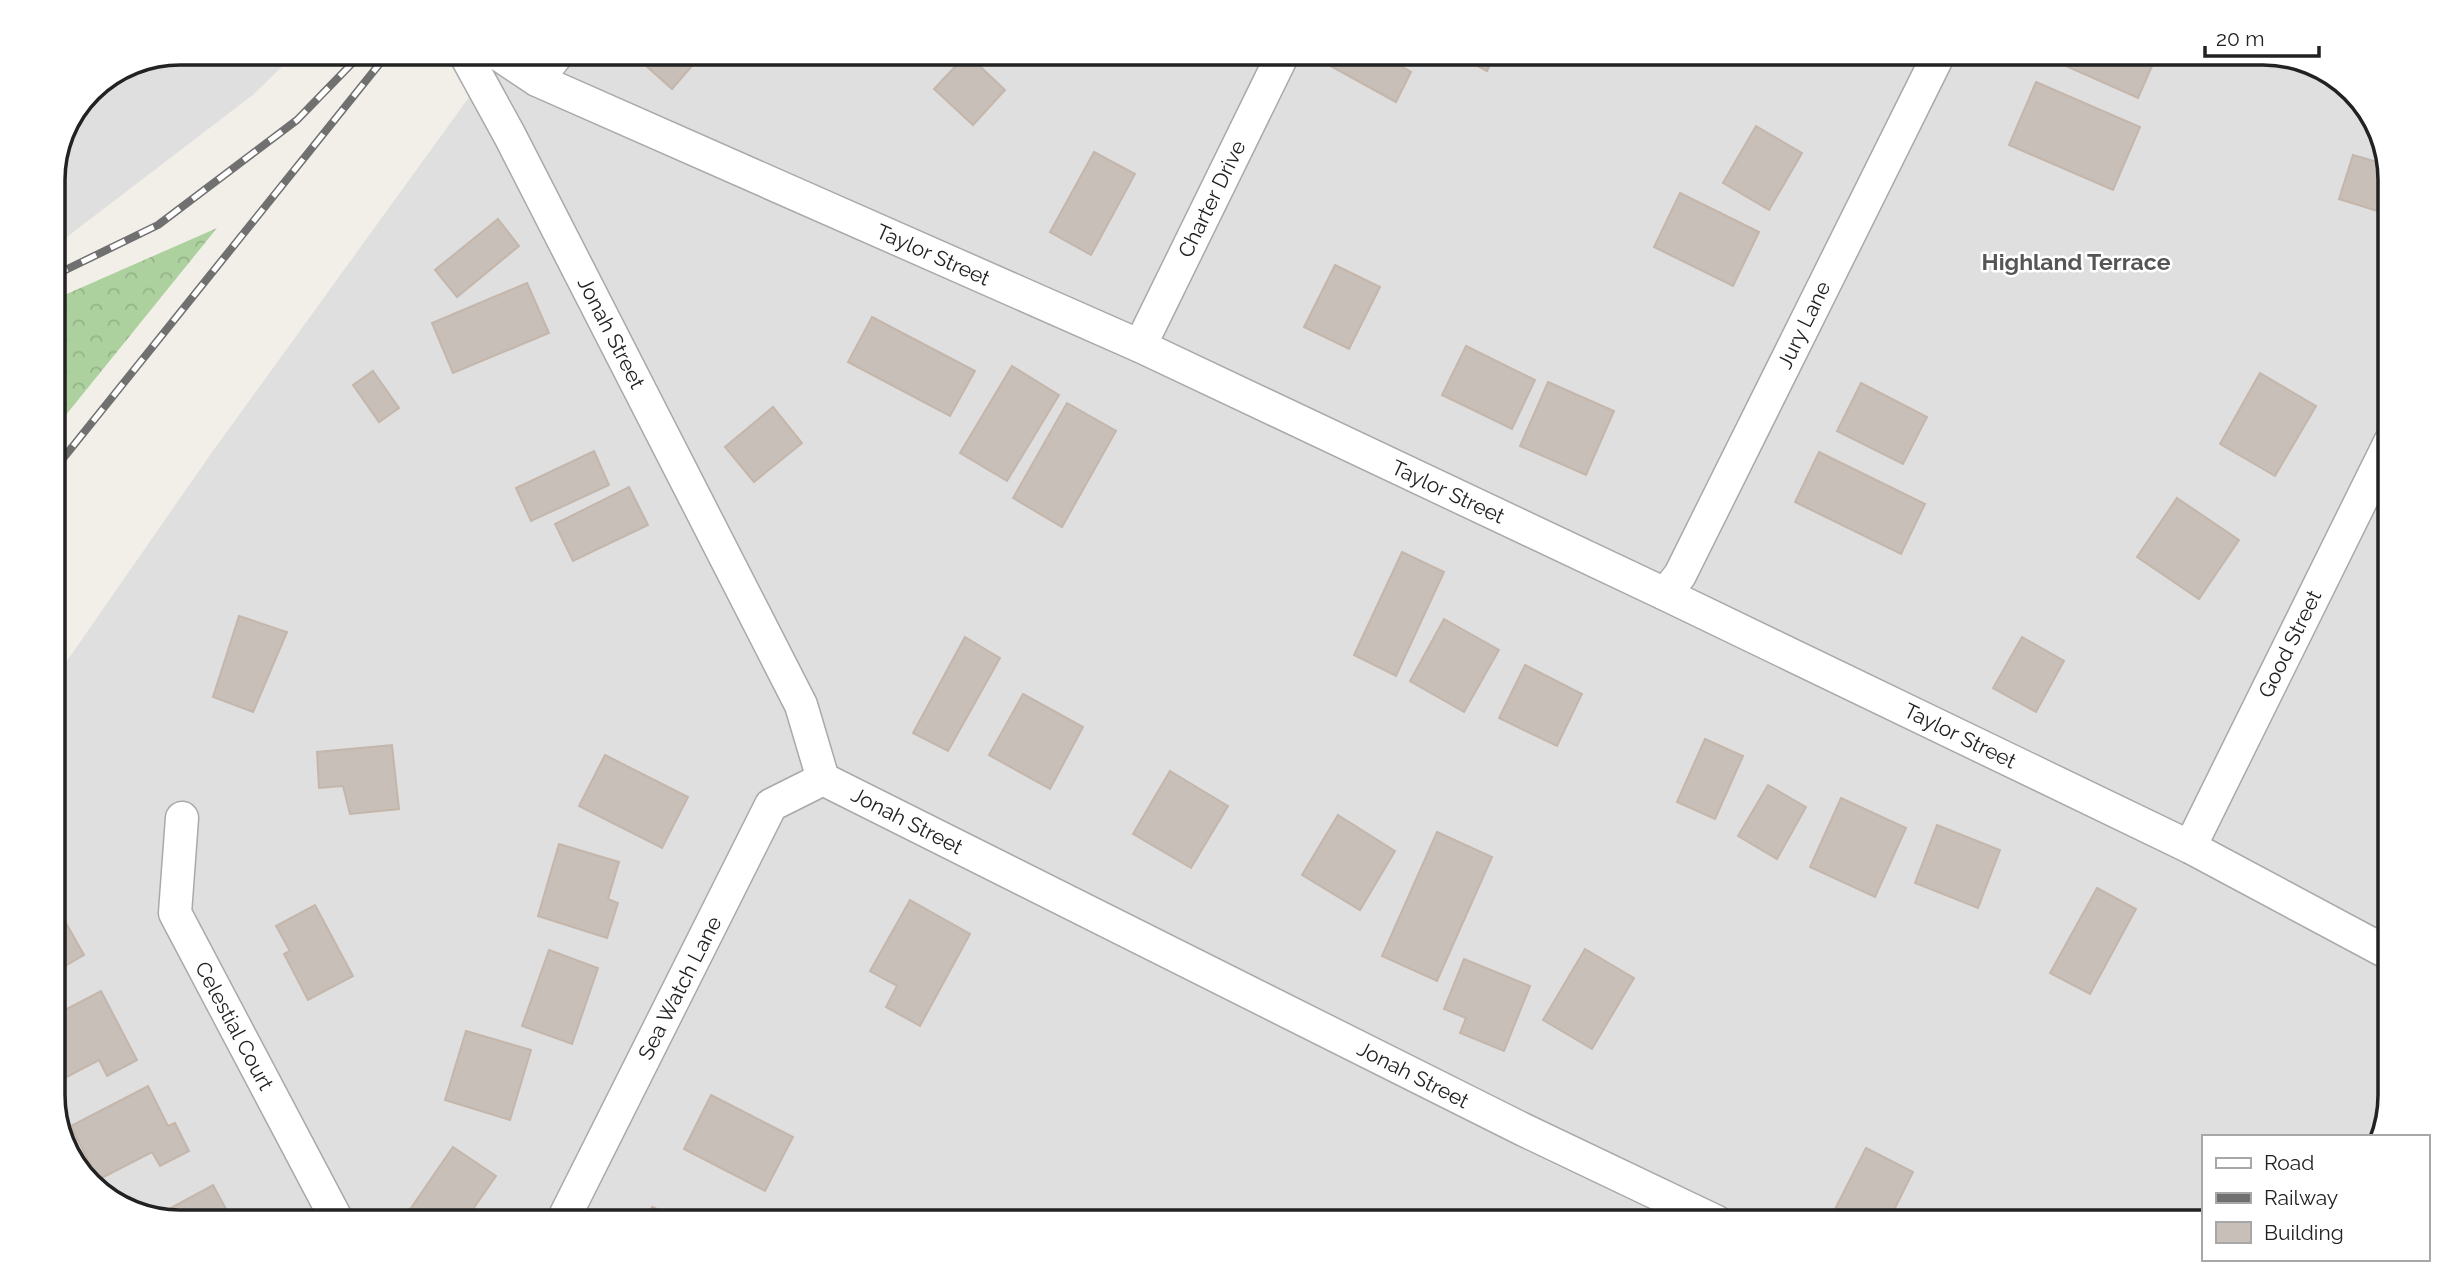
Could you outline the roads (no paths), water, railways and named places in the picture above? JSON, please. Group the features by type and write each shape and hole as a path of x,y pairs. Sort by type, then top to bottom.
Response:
{"street":[{"name":"Jonah Street","path":"471,65 801,705 824,779 1522,1129 1690,1210"},
{"name":"Taylor Street","path":"514,65 537,80 1140,346 1665,594 2190,847 2378,948"},
{"path":"537,80 549,65"},
{"name":"Charter Drive","path":"1140,346 1278,65"},
{"name":"Jury Lane","path":"1665,594 1680,575 1934,65"},
{"name":"Good Street","path":"2190,847 2378,466"},
{"name":"Sea Watch Lane","path":"568,1210 771,804 824,779"},
{"name":"Celestial Court","path":"182,818 175,914 331,1210"}],"railway":[{"path":"65,270 158,225 297,120 350,65"},
{"path":"65,456 379,65"}],"district":[{"name":"Highland Terrace","path":"2076,262"}]}
